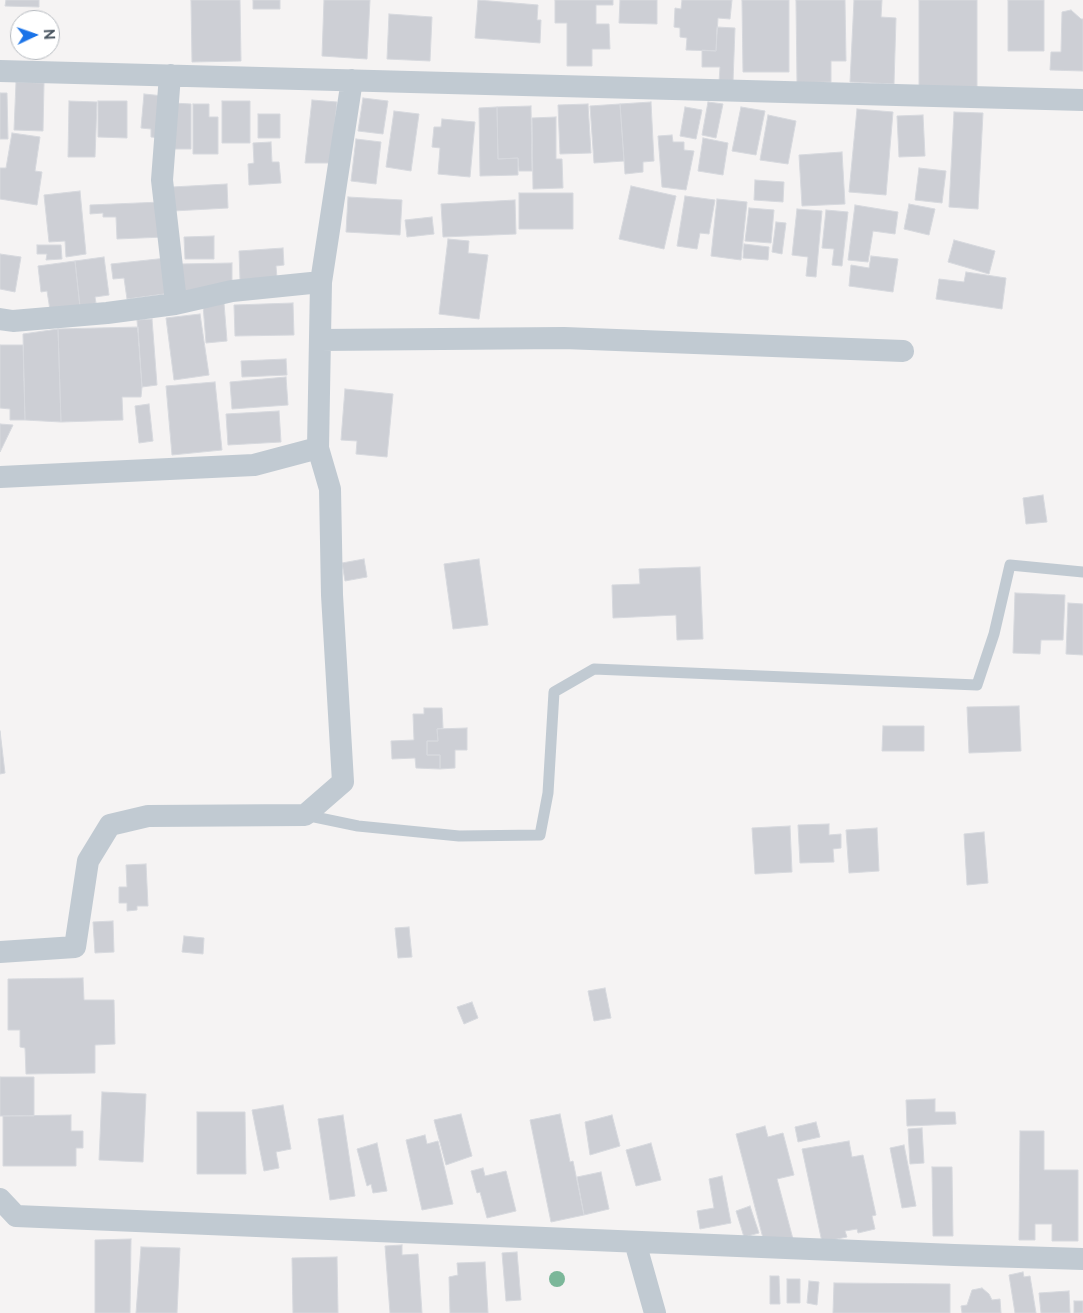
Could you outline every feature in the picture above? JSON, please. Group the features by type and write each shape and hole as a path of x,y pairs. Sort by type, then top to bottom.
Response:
{"street":[{"path":"0,71 1083,100"},
{"path":"170,76 162,180 175,293 174,304"},
{"path":"0,952 76,947 88,861 110,825 148,816 305,815 343,782 332,595 330,489 318,448 322,282 352,80"},
{"path":"0,319 13,321 97,314 174,304 232,291 322,282"},
{"path":"320,340 564,338 902,351"},
{"path":"0,477 254,466 318,448"},
{"path":"0,1199 16,1216 1083,1259"},
{"path":"635,1242 655,1313"}],"lane":[{"path":"305,815 358,826 459,836 540,835 548,793 554,692 594,669 977,685 994,634 1010,565 1083,572"}],"building":[{"path":"6,0 39,0 39,7 5,6"},
{"path":"191,0 240,0 241,61 192,62"},
{"path":"253,0 280,0 280,9 253,9"},
{"path":"324,0 370,0 367,59 322,56"},
{"path":"478,0 538,5 537,20 541,20 540,43 475,38"},
{"path":"555,0 613,0 613,5 596,5 596,24 609,24 610,49 592,49 592,66 567,66 567,23 555,23"},
{"path":"620,0 657,0 657,24 619,23"},
{"path":"682,0 732,0 730,19 718,18 716,51 686,50 687,38 680,37 680,28 674,27 675,8 681,9"},
{"path":"742,0 789,0 789,72 743,72"},
{"path":"796,0 845,0 846,61 831,61 831,82 797,83"},
{"path":"854,0 882,0 881,17 896,18 894,84 850,82"},
{"path":"919,0 977,0 977,88 919,88"},
{"path":"1008,0 1044,0 1044,51 1008,51"},
{"path":"1071,10 1083,19 1083,71 1050,70 1051,52 1061,52 1062,12"},
{"path":"389,14 432,17 430,61 387,59"},
{"path":"717,27 735,28 733,82 719,82 720,67 702,67 702,50 716,51"},
{"path":"16,82 44,83 43,131 14,130"},
{"path":"0,93 7,93 8,139 0,139"},
{"path":"144,94 164,96 161,138 151,137 151,129 141,128"},
{"path":"363,98 388,101 383,134 358,131"},
{"path":"312,100 337,102 331,163 305,163"},
{"path":"69,101 97,102 95,157 68,157"},
{"path":"98,101 127,101 127,138 98,137"},
{"path":"222,101 250,101 250,143 222,143"},
{"path":"651,102 654,161 643,162 643,172 625,174 620,104"},
{"path":"708,102 723,104 716,138 702,135"},
{"path":"173,103 191,104 191,149 173,149"},
{"path":"193,104 209,104 209,117 218,117 218,154 193,154"},
{"path":"588,104 591,153 560,154 558,105"},
{"path":"620,104 624,161 594,163 590,106"},
{"path":"531,106 532,171 519,171 518,158 498,159 497,107"},
{"path":"497,107 498,159 518,158 518,175 480,176 479,108"},
{"path":"685,107 702,110 696,139 680,136"},
{"path":"741,107 765,111 756,155 732,151"},
{"path":"857,109 893,112 886,195 849,192"},
{"path":"394,111 419,114 411,171 386,167"},
{"path":"954,112 983,113 978,209 949,207"},
{"path":"258,114 280,114 280,138 258,138"},
{"path":"768,115 796,121 788,164 760,160"},
{"path":"923,115 925,156 899,157 897,116"},
{"path":"556,117 556,159 562,159 563,188 533,189 532,118"},
{"path":"442,119 475,122 470,177 438,174 440,148 432,147 434,127 441,127"},
{"path":"12,133 40,137 35,171 42,172 37,205 0,199 0,168 6,168"},
{"path":"672,135 673,142 684,142 684,150 694,151 686,190 662,187 658,136"},
{"path":"703,138 728,143 723,175 698,171"},
{"path":"356,139 381,142 376,184 351,181"},
{"path":"271,142 272,162 279,162 281,183 249,185 248,164 254,163 253,143"},
{"path":"842,152 845,204 802,206 799,155"},
{"path":"919,168 946,171 942,203 915,200"},
{"path":"755,180 784,182 783,202 754,200"},
{"path":"227,184 228,208 173,211 172,187"},
{"path":"631,186 676,196 664,249 619,239"},
{"path":"80,191 86,254 66,257 65,241 49,242 44,195"},
{"path":"519,193 573,193 573,229 519,229"},
{"path":"685,196 715,200 709,234 700,233 697,249 677,246"},
{"path":"348,197 402,200 400,235 346,232"},
{"path":"717,199 747,202 741,260 711,256"},
{"path":"515,200 516,234 443,237 441,204"},
{"path":"162,202 164,237 117,239 116,217 103,217 103,213 90,214 90,205"},
{"path":"909,204 935,209 929,235 904,229"},
{"path":"855,205 898,212 895,234 873,231 868,262 848,260"},
{"path":"749,208 774,210 771,243 745,241"},
{"path":"797,209 822,211 816,277 806,276 808,257 792,255"},
{"path":"826,210 848,212 842,266 832,265 834,249 822,248"},
{"path":"432,217 434,234 407,237 405,220"},
{"path":"776,222 786,223 782,254 772,252"},
{"path":"214,236 214,259 185,259 184,237"},
{"path":"448,239 469,241 468,253 488,255 479,319 439,314"},
{"path":"954,240 995,251 989,274 948,262"},
{"path":"744,244 769,247 768,260 743,258"},
{"path":"37,245 61,245 62,259 46,260 47,254 37,254"},
{"path":"283,248 284,265 276,266 277,278 240,280 239,251"},
{"path":"0,254 21,257 15,292 0,289"},
{"path":"871,256 898,259 893,292 849,286 851,265 869,268"},
{"path":"104,257 109,295 95,297 96,303 80,307 75,261"},
{"path":"167,258 171,293 127,299 124,278 113,279 111,264"},
{"path":"75,261 80,307 50,310 47,291 41,292 38,266"},
{"path":"232,263 232,291 181,293 180,264"},
{"path":"966,272 1006,278 1002,309 936,299 939,279 964,282"},
{"path":"224,303 227,341 206,343 203,305"},
{"path":"293,303 294,335 235,336 234,305"},
{"path":"200,314 209,375 174,380 166,318"},
{"path":"152,319 157,385 142,387 137,320"},
{"path":"138,327 141,397 122,397 123,420 61,422 58,329"},
{"path":"58,329 61,422 25,420 23,334"},
{"path":"0,345 23,345 25,420 10,420 10,409 0,408"},
{"path":"286,359 287,375 242,377 241,361"},
{"path":"286,377 288,405 232,409 230,382"},
{"path":"215,382 222,450 172,455 166,386"},
{"path":"345,389 393,394 387,457 356,454 357,441 341,440"},
{"path":"149,404 153,441 139,443 135,406"},
{"path":"279,411 281,442 228,445 226,414"},
{"path":"0,424 13,425 0,452"},
{"path":"1043,495 1047,522 1026,524 1023,498"},
{"path":"364,559 367,577 345,581 342,563"},
{"path":"479,559 488,625 453,629 444,564"},
{"path":"700,567 703,639 677,640 676,615 613,618 612,585 640,584 639,569"},
{"path":"1015,593 1065,595 1063,640 1041,640 1040,654 1013,653"},
{"path":"1068,603 1083,604 1083,655 1066,654"},
{"path":"1019,706 1021,751 969,753 967,707"},
{"path":"424,708 442,708 443,728 437,729 438,741 427,741 427,755 440,755 440,769 416,768 415,758 392,759 391,741 414,740 413,714 424,714"},
{"path":"883,726 924,726 924,751 882,751"},
{"path":"467,728 467,750 455,750 455,768 440,769 440,755 427,755 427,741 438,741 437,729"},
{"path":"0,731 5,773 0,774"},
{"path":"829,824 829,835 841,834 841,848 833,849 834,862 800,863 798,825"},
{"path":"790,826 792,872 755,874 752,828"},
{"path":"877,828 879,871 849,873 846,830"},
{"path":"984,832 988,883 967,885 964,834"},
{"path":"146,864 148,906 137,906 137,910 127,911 127,903 119,903 119,887 127,887 126,865"},
{"path":"113,921 114,952 95,953 93,922"},
{"path":"409,927 412,957 398,958 395,928"},
{"path":"184,936 204,938 203,954 182,952"},
{"path":"83,978 84,1000 114,1000 115,1044 95,1045 95,1073 26,1074 25,1048 20,1047 20,1030 8,1030 8,979"},
{"path":"605,988 611,1018 594,1021 588,991"},
{"path":"472,1002 478,1018 464,1024 457,1007"},
{"path":"0,1077 34,1077 34,1116 0,1116"},
{"path":"102,1092 146,1094 143,1162 99,1160"},
{"path":"935,1099 935,1112 955,1112 956,1124 907,1126 906,1100"},
{"path":"283,1105 291,1149 276,1152 279,1168 264,1171 252,1110"},
{"path":"197,1112 245,1112 246,1174 197,1174"},
{"path":"461,1114 472,1156 446,1165 434,1120"},
{"path":"560,1114 570,1162 573,1161 584,1215 551,1222 530,1120"},
{"path":"71,1115 71,1131 83,1131 83,1148 76,1148 76,1166 3,1166 3,1116"},
{"path":"343,1115 355,1196 330,1200 318,1119"},
{"path":"612,1115 620,1146 590,1155 585,1122"},
{"path":"816,1122 820,1137 798,1142 795,1127"},
{"path":"765,1126 768,1137 783,1133 794,1175 777,1179 793,1239 764,1242 736,1134"},
{"path":"922,1128 924,1163 910,1164 908,1129"},
{"path":"1020,1131 1044,1131 1044,1170 1078,1170 1078,1241 1052,1241 1052,1224 1035,1224 1035,1240 1019,1240"},
{"path":"425,1135 427,1144 438,1141 453,1204 422,1210 406,1140"},
{"path":"849,1141 852,1157 863,1155 876,1215 872,1216 875,1229 858,1233 857,1229 845,1231 847,1237 822,1242 802,1149"},
{"path":"377,1143 387,1191 373,1193 371,1184 367,1186 357,1149"},
{"path":"651,1143 661,1180 636,1186 626,1150"},
{"path":"904,1145 916,1206 902,1208 890,1148"},
{"path":"932,1167 952,1167 953,1236 933,1236"},
{"path":"483,1168 485,1176 506,1171 516,1211 487,1218 480,1192 477,1193 471,1171"},
{"path":"601,1172 609,1209 584,1215 577,1177"},
{"path":"722,1176 731,1223 700,1229 697,1211 714,1208 709,1179"},
{"path":"750,1206 759,1233 744,1237 736,1211"},
{"path":"131,1239 130,1313 95,1313 95,1240"},
{"path":"402,1245 402,1255 418,1254 422,1313 390,1313 385,1246"},
{"path":"141,1247 180,1248 177,1313 136,1313"},
{"path":"517,1252 521,1300 506,1301 502,1253"},
{"path":"337,1257 338,1313 293,1313 292,1258"},
{"path":"485,1262 488,1313 450,1313 449,1277 458,1275 457,1263"},
{"path":"1023,1272 1024,1277 1030,1276 1036,1313 1015,1313 1009,1275"},
{"path":"770,1276 779,1276 780,1304 770,1304"},
{"path":"787,1279 800,1279 800,1303 787,1303"},
{"path":"809,1281 819,1282 817,1305 807,1303"},
{"path":"834,1283 950,1284 950,1313 833,1313"},
{"path":"982,1288 989,1294 992,1300 1000,1299 1001,1313 962,1313 961,1306 967,1305 972,1290"},
{"path":"1069,1291 1070,1313 1041,1313 1039,1293"},
{"path":"1074,1301 1083,1301 1083,1313 1074,1313"}]}
